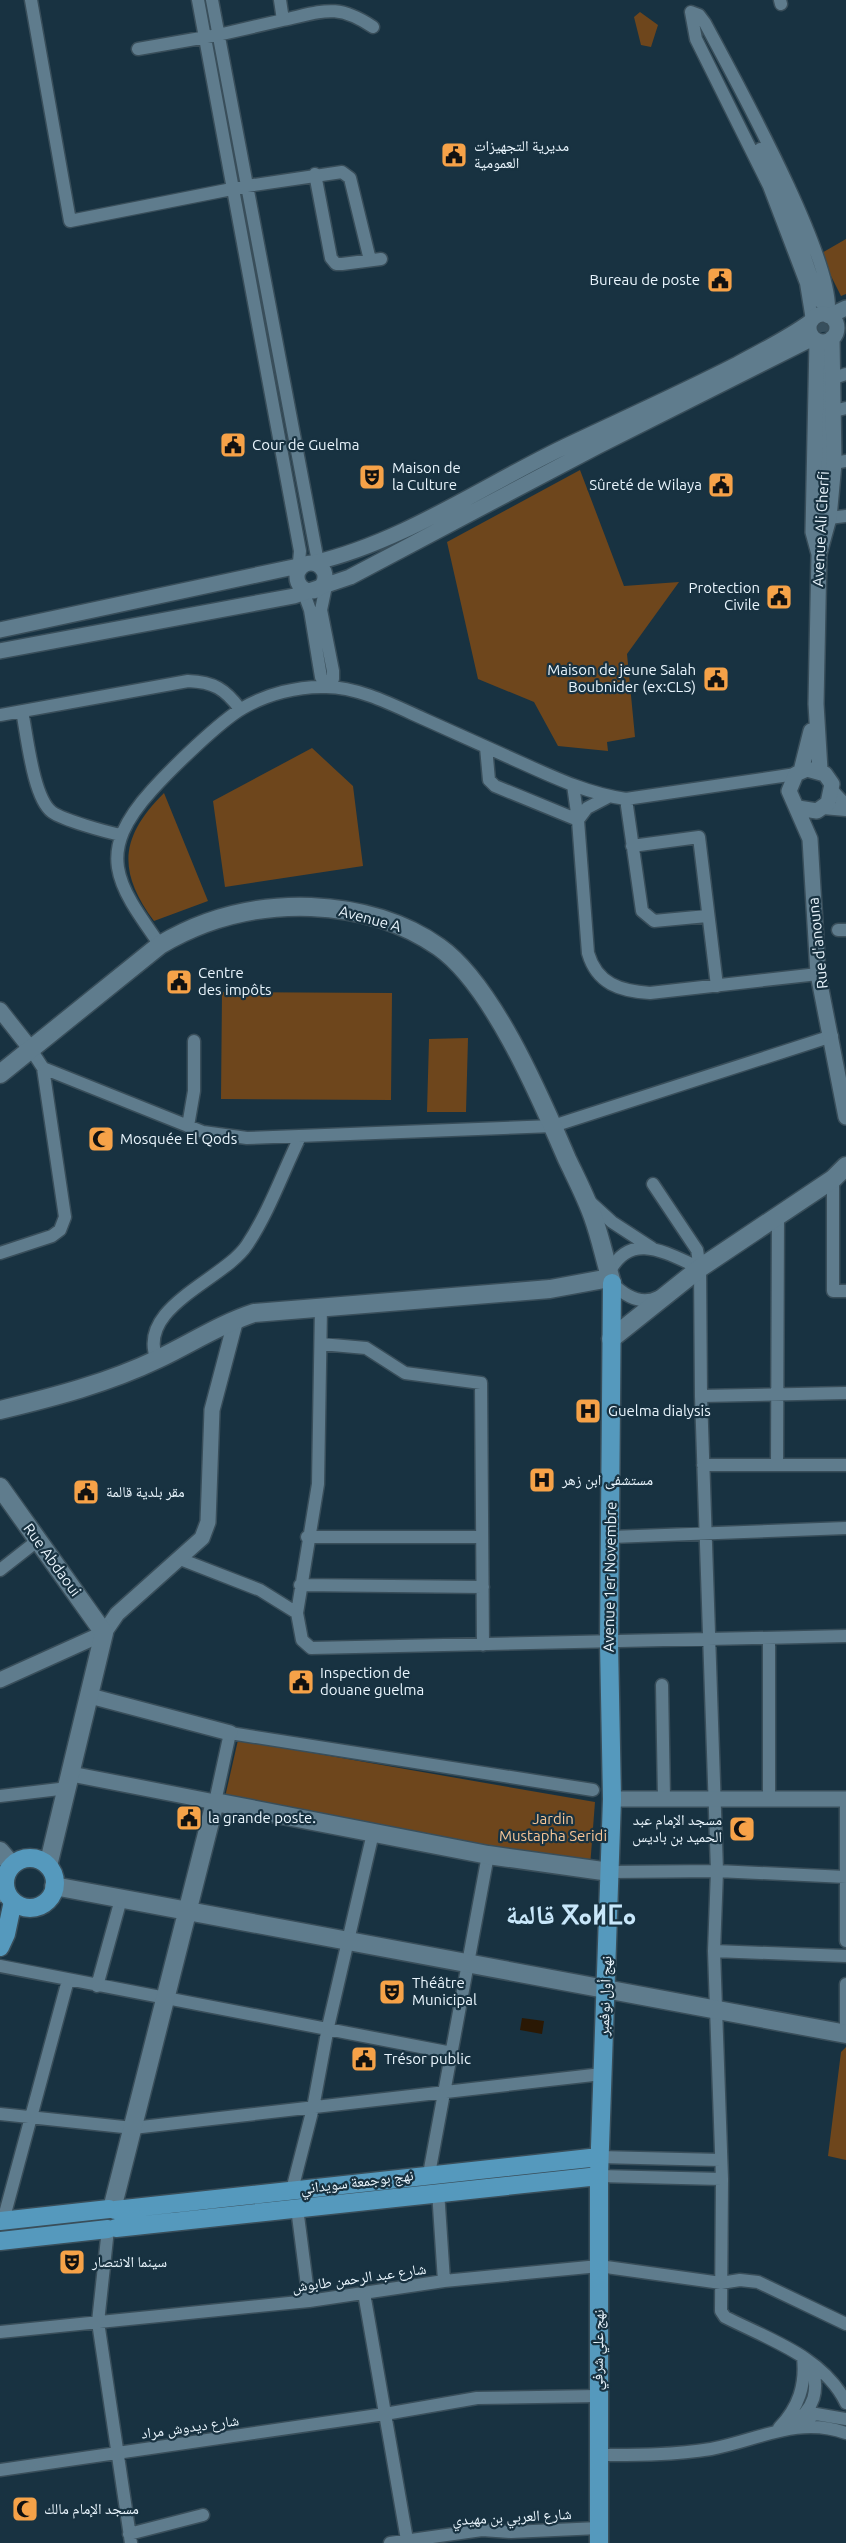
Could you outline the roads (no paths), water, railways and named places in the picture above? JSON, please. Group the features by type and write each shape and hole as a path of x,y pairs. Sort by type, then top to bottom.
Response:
{"main road":[{"name":"Avenue A","path":"30,1048 160,945 186,929 224,915 294,906 357,913 392,922 442,948 493,1010 553,1126 584,1197 603,1247 610,1278"},
{"path":"0,1074 30,1048"},
{"path":"612,1339 700,1268 840,1172"},
{"path":"0,1410 89,1386 157,1360 236,1319 254,1313 550,1289 610,1278"},
{"name":"Avenue 1er Novembre","path":"610,1278 612,1339 609,1643 612,1799"},
{"name":"Rue Abdaoui","path":"0,1487 104,1633"},
{"path":"48,1866 104,1633"},
{"name":"نهج أول نوفمبر","path":"599,2157 612,1799"},
{"path":"112,2217 215,1802 488,1855 610,1872"},
{"path":"26,1858 34,1858 48,1866 54,1875 54,1886 45,1902 31,1907 3,1940 5,1880 26,1858"},
{"path":"5,1880 31,1907"},
{"path":"54,1886 846,2034"},
{"name":"نهج بوجمعة سويداني","path":"0,2241 112,2217 292,2190 599,2157"},
{"name":"نهج علي شرفي","path":"599,2157 597,2396 601,2455 599,2536"},
{"name":"نهج بوجمعة سويداني","path":"2,2221 297,2208 438,2191 599,2176"}],"street":[{"path":"31,0 70,221 247,186 315,174 342,172 350,178 376,259 336,264 331,258 315,174"},
{"path":"198,0 300,551 312,576 321,610 327,686"},
{"path":"212,0 247,186 327,671 357,693"},
{"path":"280,0 283,20"},
{"path":"686,0 691,12 696,39 778,208 806,283 811,321 809,330 818,344 813,532 819,554"},
{"path":"138,49 218,35 283,20 318,6 349,13 373,27"},
{"path":"691,12 699,15 705,23 784,177 823,274 829,300 826,311"},
{"path":"0,630 312,576 360,548 436,515 561,448 703,382 779,342 826,311 846,308"},
{"path":"819,554 840,462 838,329 826,311"},
{"path":"0,651 312,576 417,543 598,446 825,342 838,329"},
{"path":"829,518 846,516"},
{"name":"Avenue Ali Cherfi","path":"816,704 819,554"},
{"path":"304,689 327,671"},
{"path":"0,716 188,681 216,685 226,692 240,709"},
{"path":"160,945 125,895 118,876 121,834 153,789 240,709 270,696 327,686 357,693 573,786 608,797 626,799 796,776 820,770"},
{"path":"816,704 820,770 829,778 832,791 846,805"},
{"path":"810,839 798,808 790,797 796,776 807,754 816,704"},
{"path":"22,711 41,799 52,813 121,834"},
{"path":"486,747 489,780 495,786 578,820"},
{"path":"573,786 578,820 588,953 595,972 610,985 637,992 717,986 818,974"},
{"path":"810,839 820,809 832,791"},
{"path":"578,820 587,808 608,797"},
{"path":"626,799 642,911 646,917 662,921 707,916"},
{"path":"798,808 846,810"},
{"path":"632,846 699,837 717,986"},
{"name":"Rue d'anouna","path":"810,839 818,974 832,1036 846,1117"},
{"path":"0,1010 43,1068 66,1217 60,1230 52,1236 0,1252"},
{"path":"43,1068 188,1126 221,1136 300,1137 553,1126 832,1036"},
{"path":"188,1126 194,1091 194,1041"},
{"path":"157,1360 152,1347 153,1335 159,1323 188,1293 231,1263 247,1246 300,1137"},
{"path":"840,1172 833,1291 846,1291"},
{"path":"652,1184 697,1250 700,1268 701,1396 717,1871 714,1951 722,2179 721,2311 725,2317 806,2359 839,2389 846,2403"},
{"path":"584,1197 617,1226 653,1248 700,1268"},
{"path":"777,1465 778,1215"},
{"path":"653,1248 638,1248 625,1253 613,1265 610,1278 635,1299 654,1299 668,1293"},
{"path":"321,1307 318,1484 297,1613 302,1640 311,1648 846,1636"},
{"path":"0,1680 104,1633 117,1614 202,1538 208,1522 212,1410 236,1319"},
{"path":"321,1344 366,1348 405,1373 481,1383 483,1645"},
{"path":"701,1396 846,1393"},
{"path":"703,1465 846,1465"},
{"path":"611,1537 846,1528"},
{"path":"308,1537 482,1537"},
{"path":"0,1570 37,1541"},
{"path":"180,1559 274,1596 287,1608 297,1613"},
{"path":"300,1585 483,1587"},
{"path":"769,1638 769,1798"},
{"path":"662,1685 664,1798"},
{"path":"90,1696 230,1733 593,1790"},
{"path":"0,1796 69,1781 215,1802 230,1733"},
{"path":"846,1793 846,1941"},
{"path":"612,1799 846,1799"},
{"path":"292,2190 313,2108 328,2027 373,1833"},
{"path":"429,2174 470,1963 488,1855"},
{"path":"610,1872 717,1871 846,1877"},
{"path":"97,1986 121,1899"},
{"path":"714,1951 846,1956"},
{"path":"0,1966 165,1999 328,2027 452,2053"},
{"path":"2,2221 68,1980"},
{"path":"846,1984 846,2034"},
{"path":"0,2114 133,2128 602,2073"},
{"path":"599,2157 721,2160"},
{"path":"599,2176 722,2179"},
{"path":"438,2191 444,2280"},
{"path":"297,2208 309,2301"},
{"path":"112,2217 98,2322 130,2538 203,2515"},
{"name":"شارع عبد الرحمن طابوش","path":"0,2332 309,2301 444,2280 599,2266 721,2283 740,2280 758,2282 846,2324"},
{"path":"364,2293 407,2540"},
{"path":"785,2427 801,2394 806,2359"},
{"name":"شارع ديدوش مراد","path":"0,2470 385,2414 477,2398 597,2396"},
{"path":"601,2455 705,2450 750,2439 816,2414 846,2419"},
{"path":"785,2427 833,2428 846,2433"},
{"name":"شارع العربي بن مهيدي","path":"390,2543 482,2530 599,2536"}],"tunnel":[{"path":"820,302 824,352"}],"place":[{"name":"مديرية التجهيزات العمومية","path":"454,155"},
{"name":"Bureau de poste","path":"720,280"},
{"name":"Cour de Guelma","path":"233,445"},
{"name":"Maison de la Culture","path":"372,477"},
{"name":"Sûreté de Wilaya","path":"721,485"},
{"name":"Protection Civile","path":"779,597"},
{"name":"Maison de jeune Salah Boubnider (ex:CLS)","path":"716,679"},
{"name":"Centre des impôts","path":"179,982"},
{"name":"Mosquée El Qods","path":"101,1139"},
{"name":"Guelma dialysis","path":"588,1411"},
{"name":"مستشفى ابن زهر","path":"542,1480"},
{"name":"مقر بلدية قالمة","path":"86,1492"},
{"name":"Inspection de douane guelma","path":"301,1682"},
{"name":"la grande poste.","path":"189,1818"},
{"name":"مسجد الإمام عبد الحميد بن باديس","path":"742,1829"},
{"name":"Théâtre Municipal","path":"392,1992"},
{"name":"Trésor public","path":"364,2059"},
{"name":"سينما الانتصار","path":"72,2262"},
{"name":"مسجد الإمام مالك","path":"25,2509"}],"district":[{"name":"قالمة ⴳⴰⵍⵎⴰ","path":"571,1915"}],"park label":[{"name":"Jardin Mustapha Seridi","path":"553,1828"}]}
